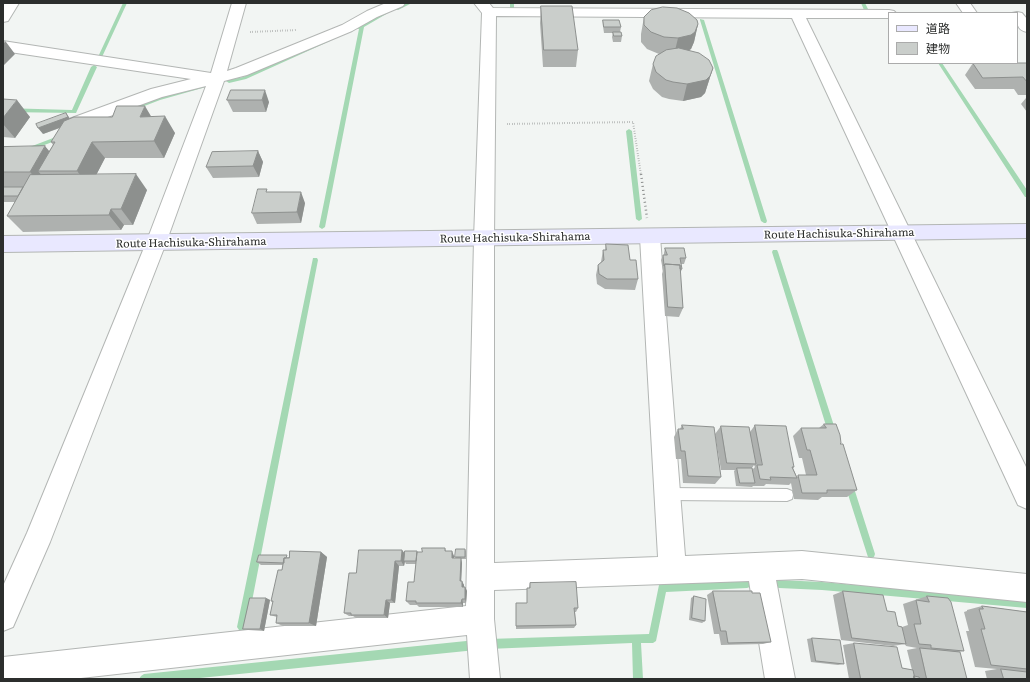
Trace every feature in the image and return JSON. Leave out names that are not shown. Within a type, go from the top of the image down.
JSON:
[{"type":"main road","name":"Route Hachisuka-Shirahama","points":[[3,244],[1027,232]]},
{"type":"street","points":[[3,18],[12,3]]},
{"type":"street","points":[[3,617],[36,542],[156,243],[217,78],[239,3]]},
{"type":"street","points":[[75,123],[157,93],[242,72],[347,28],[372,14],[398,3]]},
{"type":"street","points":[[963,3],[969,12]]},
{"type":"street","points":[[3,672],[482,646],[481,577],[486,124],[485,8],[759,8],[797,14],[888,14]]},
{"type":"street","points":[[797,14],[1027,496]]},
{"type":"street","points":[[1018,16],[1027,28]]},
{"type":"street","points":[[3,46],[217,78]]},
{"type":"street","points":[[650,237],[672,569]]},
{"type":"street","points":[[481,577],[802,565],[1027,588]]},
{"type":"street","points":[[760,566],[780,679]]},
{"type":"lane","points":[[667,494],[787,495]]},
{"type":"path","points":[[230,32],[300,30]]},
{"type":"path","points":[[486,124],[633,122],[650,237]]},
{"type":"building","points":[[541,6],[572,6],[578,50],[544,50]]},
{"type":"building","points":[[663,7],[677,8],[689,13],[697,20],[698,24],[695,32],[691,35],[678,38],[664,37],[651,32],[644,25],[644,17],[651,10]]},
{"type":"building","points":[[603,20],[619,20],[621,27],[604,27]]},
{"type":"building","points":[[613,32],[621,32],[622,36],[614,36]]},
{"type":"building","points":[[679,48],[699,53],[709,60],[713,68],[710,76],[706,80],[687,84],[673,82],[666,80],[656,72],[653,64],[656,56],[666,50]]},
{"type":"building","points":[[1027,63],[1027,82],[1023,77],[983,78],[974,64]]},
{"type":"building","points":[[231,90],[265,90],[262,100],[227,100]]},
{"type":"building","points":[[3,99],[17,100],[3,118]]},
{"type":"building","points":[[117,106],[145,106],[140,117],[165,116],[154,141],[92,142],[77,171],[38,171],[55,142],[51,142],[64,121],[74,117],[112,117]]},
{"type":"building","points":[[66,113],[68,117],[38,128],[36,124]]},
{"type":"building","points":[[45,146],[30,172],[3,172],[3,147]]},
{"type":"building","points":[[258,151],[253,166],[206,167],[212,152]]},
{"type":"building","points":[[136,174],[121,209],[111,209],[109,215],[7,216],[30,175]]},
{"type":"building","points":[[4,187],[23,187],[18,196],[3,196]]},
{"type":"building","points":[[258,189],[267,189],[266,192],[301,192],[297,212],[252,213]]},
{"type":"building","points":[[606,244],[628,245],[630,260],[636,260],[638,279],[607,279],[599,274],[598,265],[604,260],[603,250],[606,250]]},
{"type":"building","points":[[665,248],[684,248],[686,258],[680,258],[682,269],[680,269],[680,265],[665,264],[664,266],[663,255],[667,255]]},
{"type":"building","points":[[665,264],[680,265],[683,308],[668,307]]},
{"type":"building","points":[[824,424],[836,424],[840,435],[840,444],[843,444],[857,490],[827,490],[827,493],[802,493],[798,475],[817,475],[810,450],[807,450],[801,428],[826,428]]},
{"type":"building","points":[[682,425],[714,427],[721,477],[688,476],[685,451],[681,451],[678,429],[683,429]]},
{"type":"building","points":[[755,425],[786,426],[794,467],[792,467],[797,478],[770,477],[771,480],[760,479],[757,465],[762,465]]},
{"type":"building","points":[[721,426],[749,427],[756,464],[727,463]]},
{"type":"building","points":[[737,468],[752,468],[755,483],[740,483]]},
{"type":"building","points":[[422,548],[445,548],[445,551],[452,551],[452,558],[461,558],[460,581],[462,581],[462,587],[465,587],[465,599],[462,599],[461,603],[416,603],[416,601],[406,601],[408,582],[414,582],[417,552],[422,552]]},
{"type":"building","points":[[456,549],[465,549],[465,557],[455,557]]},
{"type":"building","points":[[359,550],[402,550],[401,561],[395,561],[391,600],[386,600],[384,615],[351,615],[351,613],[344,613],[349,573],[356,573]]},
{"type":"building","points":[[290,551],[321,552],[309,623],[276,623],[277,615],[270,615],[273,601],[271,601],[278,570],[282,570],[284,558],[289,558]]},
{"type":"building","points":[[405,551],[417,551],[416,561],[404,561]]},
{"type":"building","points":[[259,555],[287,555],[286,558],[284,558],[284,563],[257,562]]},
{"type":"building","points":[[576,582],[578,608],[574,608],[576,625],[516,626],[516,603],[527,603],[527,588],[530,588],[530,583]]},
{"type":"building","points":[[713,591],[752,591],[752,593],[760,593],[771,642],[728,643],[726,631],[721,631]]},
{"type":"building","points":[[843,591],[883,595],[887,611],[895,612],[898,626],[902,627],[906,644],[852,638]]},
{"type":"building","points":[[694,596],[706,599],[705,621],[692,618]]},
{"type":"building","points":[[927,596],[948,598],[951,602],[964,651],[931,648],[931,645],[919,644],[914,624],[921,624],[916,600],[929,602]]},
{"type":"building","points":[[250,598],[266,598],[260,629],[243,629]]},
{"type":"building","points":[[982,606],[1027,612],[1027,669],[991,665],[981,629],[985,629],[979,609],[983,609]]},
{"type":"building","points":[[812,638],[840,640],[844,664],[816,661]]},
{"type":"building","points":[[854,643],[897,647],[902,668],[913,670],[915,679],[861,679]]},
{"type":"building","points":[[920,648],[960,652],[967,679],[927,679]]},
{"type":"building","points":[[1001,669],[1027,672],[1027,679],[1004,679]]},
{"type":"building","points":[[914,676],[919,677],[920,679],[914,679]]},
{"type":"waterway","points":[[100,57],[125,3]]},
{"type":"waterway","points":[[396,9],[410,3]]},
{"type":"waterway","points":[[512,3],[512,8]]},
{"type":"waterway","points":[[863,3],[866,9]]},
{"type":"waterway","points":[[358,28],[386,13]]},
{"type":"waterway","points":[[702,20],[764,221]]},
{"type":"waterway","points":[[322,227],[362,26]]},
{"type":"waterway","points":[[229,81],[244,78],[328,41]]},
{"type":"waterway","points":[[941,64],[1027,195]]},
{"type":"waterway","points":[[3,110],[74,112],[94,67]]},
{"type":"waterway","points":[[132,109],[158,99],[204,86]]},
{"type":"waterway","points":[[629,131],[639,219]]},
{"type":"waterway","points":[[29,149],[61,137]]},
{"type":"waterway","points":[[775,252],[832,432]]},
{"type":"waterway","points":[[242,627],[315,260]]},
{"type":"waterway","points":[[849,485],[871,554]]},
{"type":"waterway","points":[[636,639],[653,638],[662,588],[747,584]]},
{"type":"waterway","points":[[779,584],[822,586],[1027,604]]},
{"type":"waterway","points":[[488,644],[636,639]]},
{"type":"waterway","points":[[636,639],[638,679]]},
{"type":"waterway","points":[[144,679],[476,645]]}]
